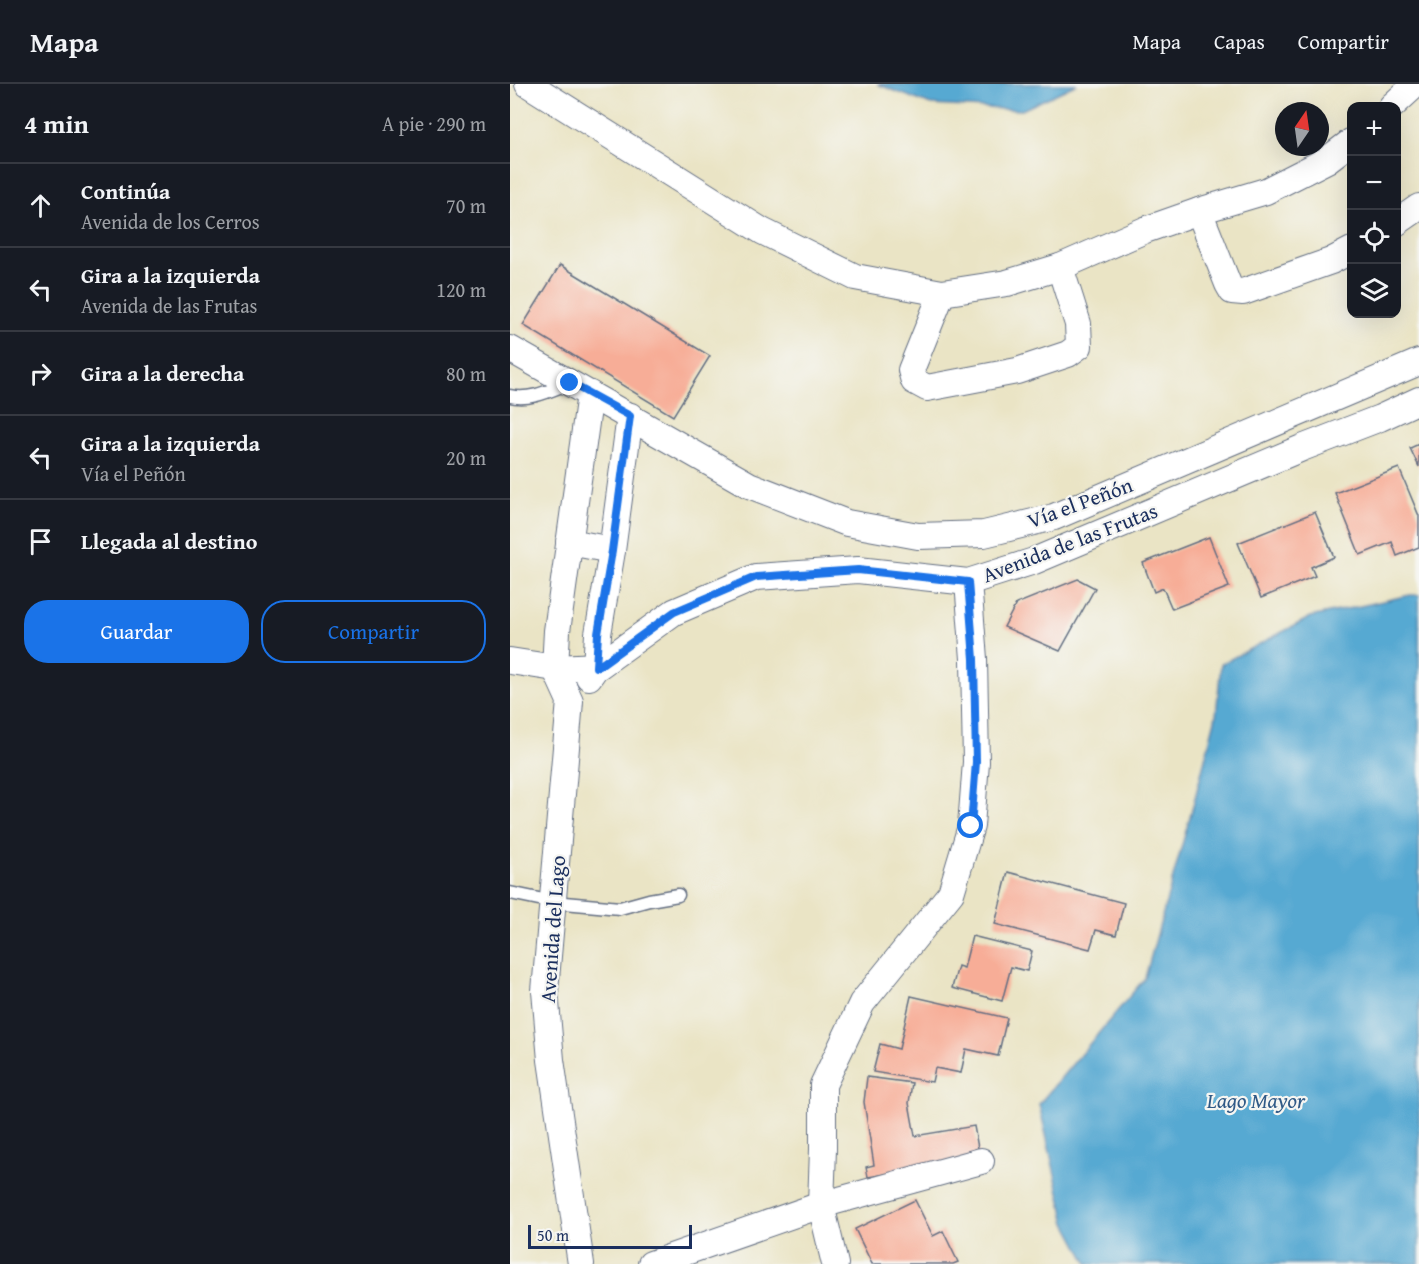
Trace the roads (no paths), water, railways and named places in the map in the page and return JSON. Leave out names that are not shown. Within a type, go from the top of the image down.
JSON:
[{"type":"street","points":[[1397,102],[1417,85]]},
{"type":"street","points":[[537,87],[762,231],[855,277],[942,293],[1007,283],[1060,267],[1145,230],[1266,191],[1327,160],[1347,145]]},
{"type":"street","points":[[1401,220],[1419,207]]},
{"type":"street","points":[[1199,211],[1232,291],[1243,292],[1331,261],[1347,253]]},
{"type":"street","points":[[942,293],[911,369],[914,381],[927,388],[1017,371],[1068,354],[1079,346],[1078,324],[1060,267]]},
{"type":"street","name":"Vía el Peñón","points":[[510,349],[749,485],[847,524],[918,536],[984,534],[1054,517],[1419,362]]},
{"type":"street","points":[[555,668],[557,631],[569,542],[580,389]]},
{"type":"street","name":"Avenida de las Frutas","points":[[596,667],[674,612],[756,577],[858,570],[968,582],[1034,561],[1419,400]]},
{"type":"street","points":[[570,701],[596,667],[598,634],[630,416]]},
{"type":"street","points":[[569,542],[612,550]]},
{"type":"street","points":[[835,1264],[821,1205],[823,1085],[862,1003],[951,893],[971,826],[976,762],[974,659],[968,582]]},
{"type":"street","points":[[510,661],[555,668],[596,667]]},
{"type":"street","name":"Avenida del Lago","points":[[555,668],[570,701],[545,991],[550,1049],[581,1264]]},
{"type":"street","points":[[651,1264],[821,1205],[981,1161]]},
{"type":"lane","points":[[510,396],[519,398],[580,389]]},
{"type":"lane","points":[[510,893],[553,902],[620,908],[678,895]]},
{"type":"water","points":[[877,84],[1077,84],[1022,110],[931,105]]},
{"type":"water","name":"Lago Mayor","points":[[1419,595],[1419,1264],[1088,1264],[1066,1223],[1039,1104],[1145,978],[1216,716],[1221,664],[1311,617]]}]
